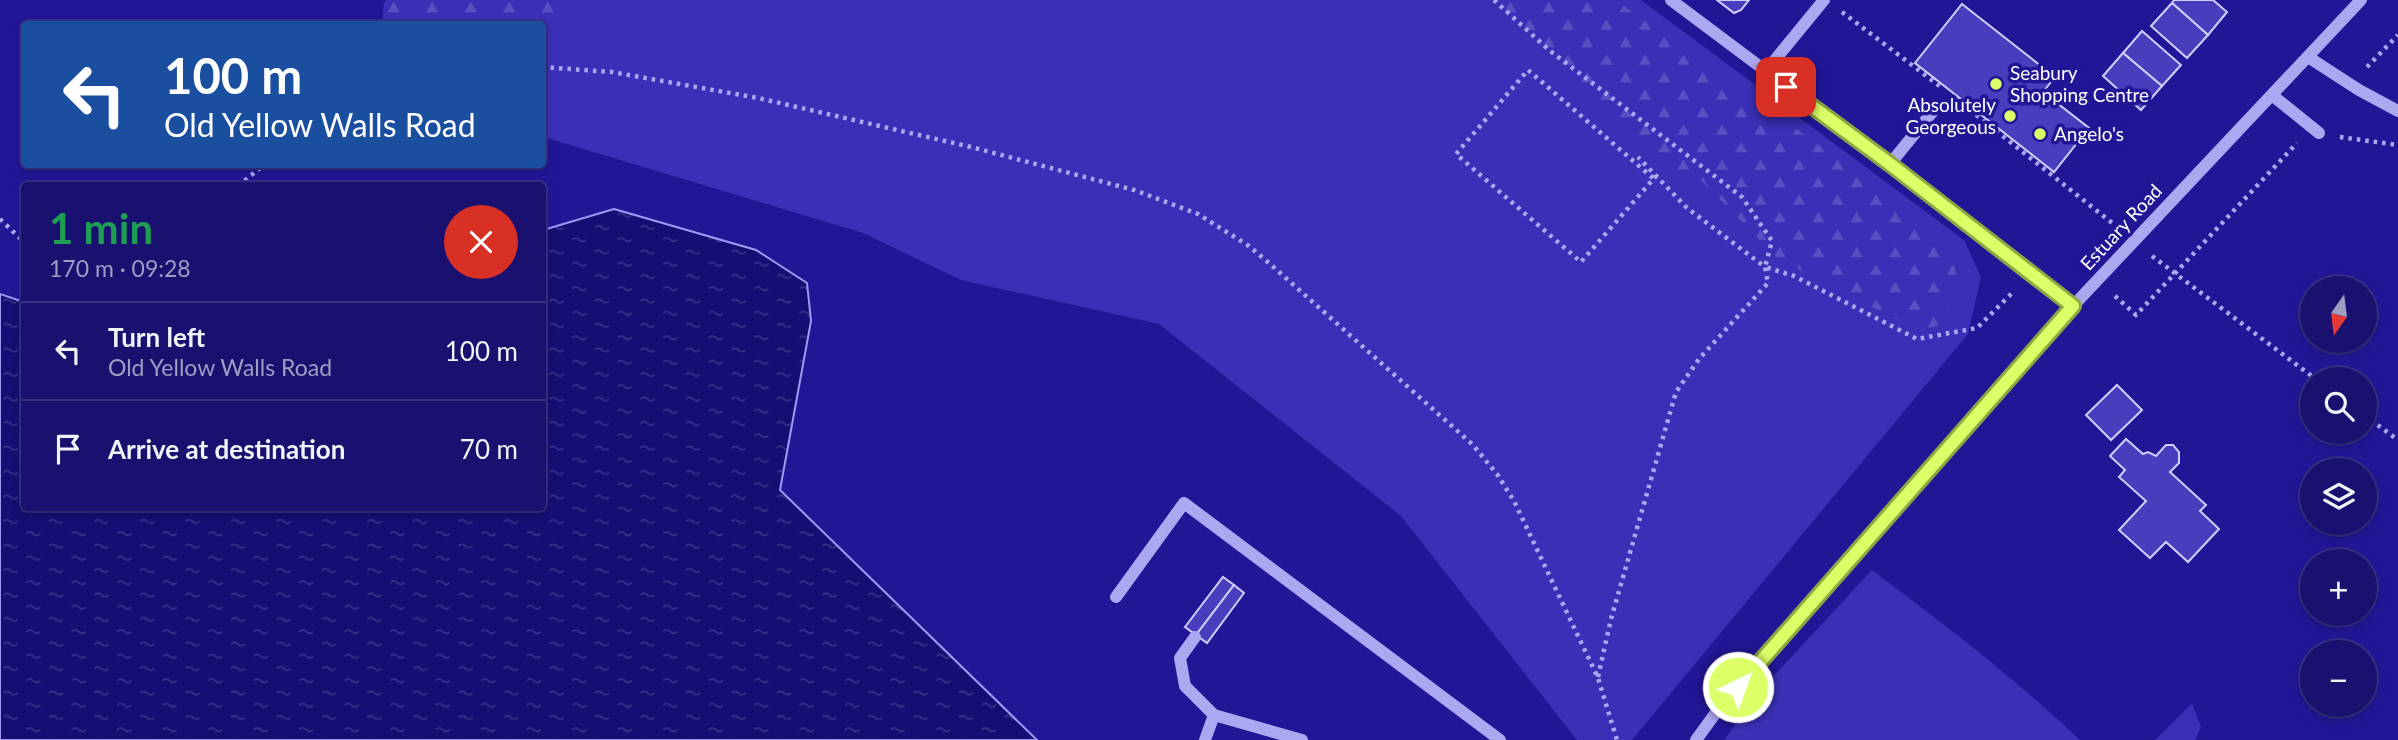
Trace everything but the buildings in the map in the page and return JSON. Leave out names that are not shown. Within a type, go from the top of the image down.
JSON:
[{"type":"street","points":[[1671,0],[1890,164],[2073,306]]},
{"type":"street","name":"Estuary Road","points":[[1696,740],[1720,706],[2073,306],[2361,0]]},
{"type":"street","points":[[1765,72],[1828,3]]},
{"type":"street","points":[[2308,57],[2398,111]]},
{"type":"street","points":[[2272,95],[2315,130]]},
{"type":"street","points":[[1890,164],[1934,110]]},
{"type":"street","points":[[1116,597],[1184,503],[1500,740]]},
{"type":"street","points":[[1195,637],[1180,658],[1185,686],[1214,716],[1302,740]]},
{"type":"street","points":[[1205,740],[1214,716]]},
{"type":"path","points":[[1494,0],[1549,50],[1742,197],[1772,241],[1765,267],[1768,283],[1699,359],[1676,393],[1611,619],[1598,678]]},
{"type":"path","points":[[1828,3],[1944,90]]},
{"type":"path","points":[[2351,85],[2398,35]]},
{"type":"path","points":[[546,67],[612,72],[785,104],[984,150],[1134,190],[1198,214],[1249,246],[1472,444],[1497,474],[1514,501],[1598,678],[1617,740]]},
{"type":"path","points":[[1655,177],[1581,262],[1456,154],[1528,70],[1655,177],[1687,208],[1765,267],[1794,276],[1917,339],[1977,328],[2030,275]]},
{"type":"path","points":[[1955,98],[2175,275],[2300,367]]},
{"type":"path","points":[[2097,280],[2136,315],[2315,130],[2398,145]]},
{"type":"path","points":[[1638,157],[1655,177]]},
{"type":"path","points":[[243,182],[260,168]]},
{"type":"path","points":[[0,219],[21,239]]},
{"type":"path","points":[[2377,425],[2398,440]]},
{"type":"green space","points":[[386,0],[576,0],[546,40],[546,21],[382,21]]},
{"type":"green space","points":[[410,0],[1641,0],[1964,240],[1981,277],[1968,334],[1632,740],[1577,740],[1401,516],[1159,324],[961,280],[863,233],[546,137],[546,21],[398,21]]},
{"type":"green space","points":[[1488,0],[1616,0],[1840,160],[1954,263],[1958,284],[1941,324],[1921,332],[1777,258],[1699,178],[1669,176],[1569,84]]},
{"type":"green space","points":[[1872,570],[2005,673],[2080,740],[1724,740],[1757,694]]},
{"type":"green space","points":[[2192,703],[2201,727],[2195,740],[2155,740]]},
{"type":"water","points":[[614,209],[756,250],[807,283],[811,321],[780,490],[1037,740],[0,740],[0,294],[21,301],[21,511],[546,511],[546,229]]},
{"type":"place","name":"Seabury Shopping Centre","points":[[1996,84]]},
{"type":"place","name":"Absolutely Georgeous","points":[[2010,116]]},
{"type":"place","name":"Angelo's","points":[[2040,134]]},
{"type":"route","points":[[1738,687],[2073,306],[1786,87]]}]
